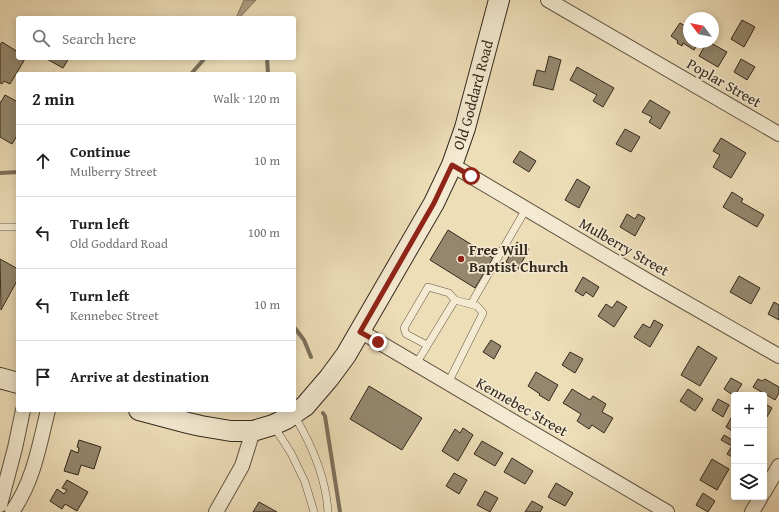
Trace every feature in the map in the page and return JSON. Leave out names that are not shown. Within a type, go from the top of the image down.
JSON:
[{"type":"street","name":"Old Goddard Road","points":[[146,412],[188,424],[230,431],[253,431],[273,425],[294,414],[304,406],[329,378],[346,355],[360,332],[434,203],[452,165],[465,128],[499,0]]},
{"type":"street","name":"Poplar Street","points":[[548,0],[779,134]]},
{"type":"street","name":"Mulberry Street","points":[[452,165],[648,281],[779,356]]},
{"type":"street","name":"Kennebec Street","points":[[360,332],[667,512]]},
{"type":"street","points":[[0,378],[16,382]]},
{"type":"street","points":[[0,505],[23,412]]},
{"type":"street","points":[[12,512],[23,493],[34,467],[48,412]]},
{"type":"street","points":[[216,512],[242,466],[253,431]]},
{"type":"street","points":[[15,448],[38,453]]},
{"type":"street","points":[[767,487],[779,466]]},
{"type":"street","points":[[752,512],[759,500]]},
{"type":"lane","points":[[471,304],[526,209]]},
{"type":"lane","points":[[0,227],[16,227]]},
{"type":"lane","points":[[427,345],[406,334],[404,328],[428,287],[449,293],[455,300],[477,306],[483,313],[448,383]]},
{"type":"lane","points":[[416,364],[455,300]]},
{"type":"lane","points":[[294,414],[304,432],[322,475],[328,502],[328,512]]},
{"type":"lane","points":[[273,425],[291,453],[305,482],[314,512]]},
{"type":"shaded area","points":[[244,0],[256,0],[241,16],[237,16]]},
{"type":"building","points":[[742,20],[755,27],[744,47],[731,39]]},
{"type":"building","points":[[680,23],[683,25],[682,46],[671,36]]},
{"type":"building","points":[[2,42],[16,51],[16,60],[24,60],[10,84],[4,81],[2,84],[0,83],[0,45]]},
{"type":"building","points":[[704,48],[719,48],[727,52],[718,67],[699,56]]},
{"type":"building","points":[[549,56],[561,60],[553,90],[533,85],[537,70],[545,72]]},
{"type":"building","points":[[741,59],[755,67],[747,80],[734,72]]},
{"type":"building","points":[[49,60],[68,60],[63,68]]},
{"type":"building","points":[[577,67],[614,88],[603,107],[593,101],[597,95],[570,80]]},
{"type":"building","points":[[5,95],[16,101],[16,137],[12,144],[0,137],[1,102]]},
{"type":"building","points":[[650,100],[670,112],[660,129],[649,122],[652,117],[642,112]]},
{"type":"building","points":[[625,129],[640,137],[631,152],[616,144]]},
{"type":"building","points":[[721,138],[746,153],[731,178],[713,167],[720,155],[713,151]]},
{"type":"building","points":[[520,151],[536,161],[529,172],[513,162]]},
{"type":"building","points":[[577,179],[590,187],[579,208],[565,200]]},
{"type":"building","points":[[732,192],[743,199],[741,202],[764,215],[757,227],[723,207]]},
{"type":"building","points":[[627,214],[635,219],[638,214],[645,218],[635,236],[620,227]]},
{"type":"building","name":"Free Will Baptist Church","points":[[448,230],[493,258],[475,288],[430,260]]},
{"type":"building","points":[[517,242],[529,249],[516,273],[509,270],[512,265],[506,262]]},
{"type":"building","points":[[0,259],[16,268],[16,283],[1,310]]},
{"type":"building","points":[[739,276],[760,288],[751,304],[730,292]]},
{"type":"building","points":[[583,277],[599,287],[593,297],[586,292],[583,296],[575,291]]},
{"type":"building","points":[[617,301],[627,307],[614,327],[598,316],[606,304],[612,308]]},
{"type":"building","points":[[774,302],[779,305],[779,320],[768,314]]},
{"type":"building","points":[[654,320],[663,325],[650,347],[634,337],[643,324],[650,328]]},
{"type":"building","points":[[491,340],[501,346],[494,359],[483,352]]},
{"type":"building","points":[[698,346],[717,358],[700,386],[681,375]]},
{"type":"building","points":[[570,352],[583,359],[575,373],[562,365]]},
{"type":"building","points":[[536,372],[558,385],[549,401],[528,386]]},
{"type":"building","points":[[731,378],[742,384],[737,392],[731,392],[731,394],[724,389]]},
{"type":"building","points":[[758,379],[762,381],[765,379],[779,387],[779,393],[775,400],[767,395],[767,392],[761,392],[753,387]]},
{"type":"building","points":[[369,386],[422,418],[402,450],[350,419]]},
{"type":"building","points":[[572,389],[590,400],[593,396],[606,404],[602,412],[613,418],[604,433],[592,425],[589,429],[577,421],[581,414],[563,403]]},
{"type":"building","points":[[688,389],[703,399],[695,411],[680,401]]},
{"type":"building","points":[[718,399],[729,405],[723,417],[712,410]]},
{"type":"building","points":[[767,405],[772,408],[767,417]]},
{"type":"building","points":[[731,418],[731,430],[726,427]]},
{"type":"building","points":[[463,428],[473,435],[458,461],[442,451],[455,429],[460,433]]},
{"type":"building","points":[[724,435],[731,439],[731,445],[721,440]]},
{"type":"building","points":[[79,440],[101,447],[94,469],[81,465],[78,475],[64,471],[71,450],[78,453],[79,448],[77,447]]},
{"type":"building","points":[[482,441],[503,453],[495,466],[474,454]]},
{"type":"building","points":[[731,448],[731,456],[727,454]]},
{"type":"building","points":[[512,458],[533,471],[525,484],[504,472]]},
{"type":"building","points":[[712,459],[729,469],[717,490],[700,480]]},
{"type":"building","points":[[454,473],[467,480],[459,494],[446,486]]},
{"type":"building","points":[[67,480],[88,492],[77,511],[65,504],[62,509],[50,501],[57,489],[64,494],[67,490],[62,488]]},
{"type":"building","points":[[556,483],[573,493],[565,506],[548,497]]},
{"type":"building","points":[[485,491],[498,498],[490,512],[477,505]]},
{"type":"building","points":[[703,493],[715,501],[708,512],[696,505]]},
{"type":"building","points":[[532,501],[543,507],[540,512],[525,512]]},
{"type":"building","points":[[259,502],[277,512],[253,512]]},
{"type":"waterway","points":[[193,72],[203,60]]},
{"type":"waterway","points":[[267,60],[268,72]]},
{"type":"waterway","points":[[0,173],[16,172]]},
{"type":"waterway","points":[[296,330],[304,340],[311,357]]},
{"type":"waterway","points":[[323,413],[325,416],[340,512]]},
{"type":"place","name":"Free Will Baptist Church","points":[[461,259]]},
{"type":"route","points":[[378,342],[360,332],[434,203],[452,165],[471,176]]}]
